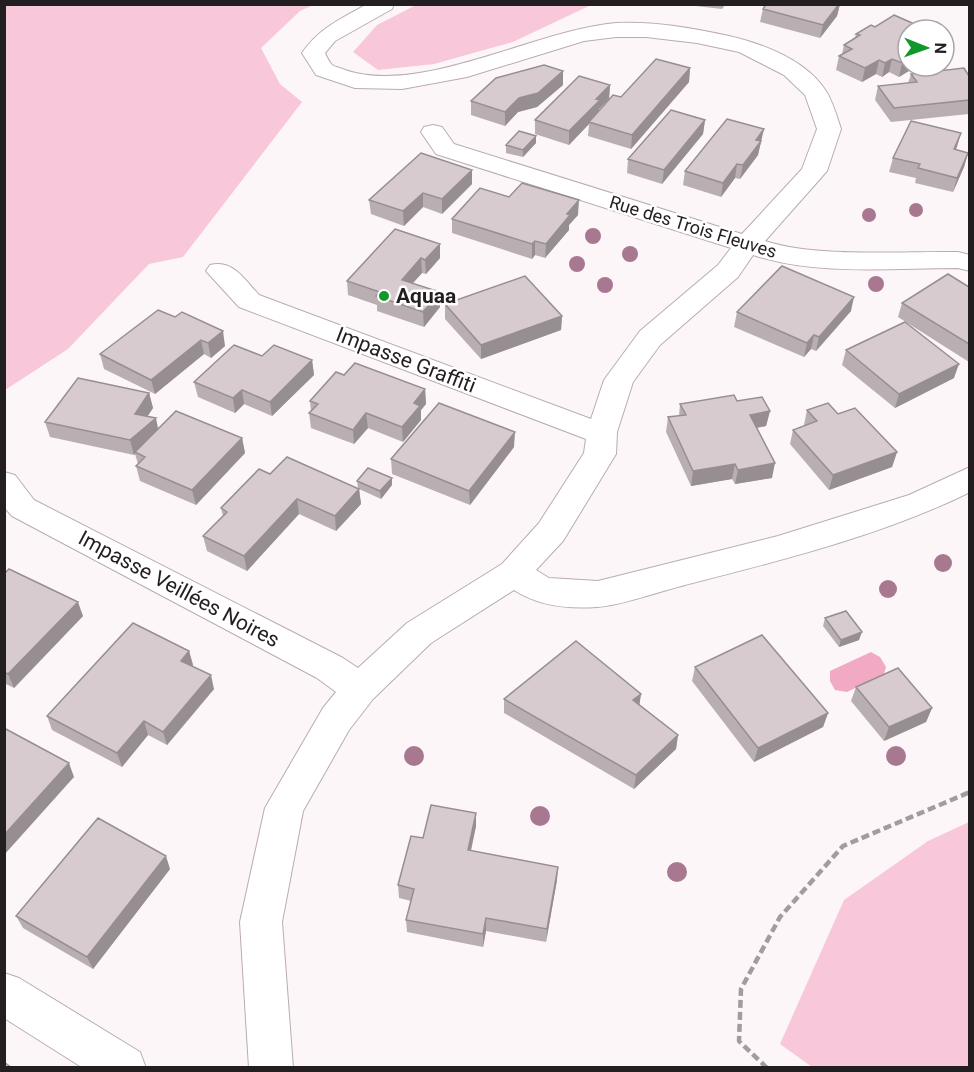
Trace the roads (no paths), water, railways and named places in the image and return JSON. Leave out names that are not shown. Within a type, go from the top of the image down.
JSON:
[{"type":"street","points":[[271,1068],[261,922],[284,808],[336,719],[360,689],[419,633],[514,573],[551,532],[600,454],[602,432],[619,380],[650,338],[728,271],[746,246],[814,171],[829,129],[816,93],[792,70],[746,47],[697,36],[636,30],[582,35],[523,51],[467,70],[402,82],[355,81],[324,70],[313,53],[327,36],[384,4]]},
{"type":"street","name":"Rue des Trois Fleuves","points":[[433,132],[445,149],[777,254],[832,260],[958,260],[969,263]]},
{"type":"street","name":"Impasse Graffiti","points":[[220,271],[249,301],[584,428],[602,432]]},
{"type":"street","points":[[514,573],[542,591],[598,594],[779,548],[920,503],[969,478]]},
{"type":"street","name":"Impasse Veillées Noires","points":[[4,483],[23,508],[330,668],[360,689]]},
{"type":"street","points":[[4,993],[124,1068]]},
{"type":"place","name":"Aquaa","points":[[384,296]]}]
